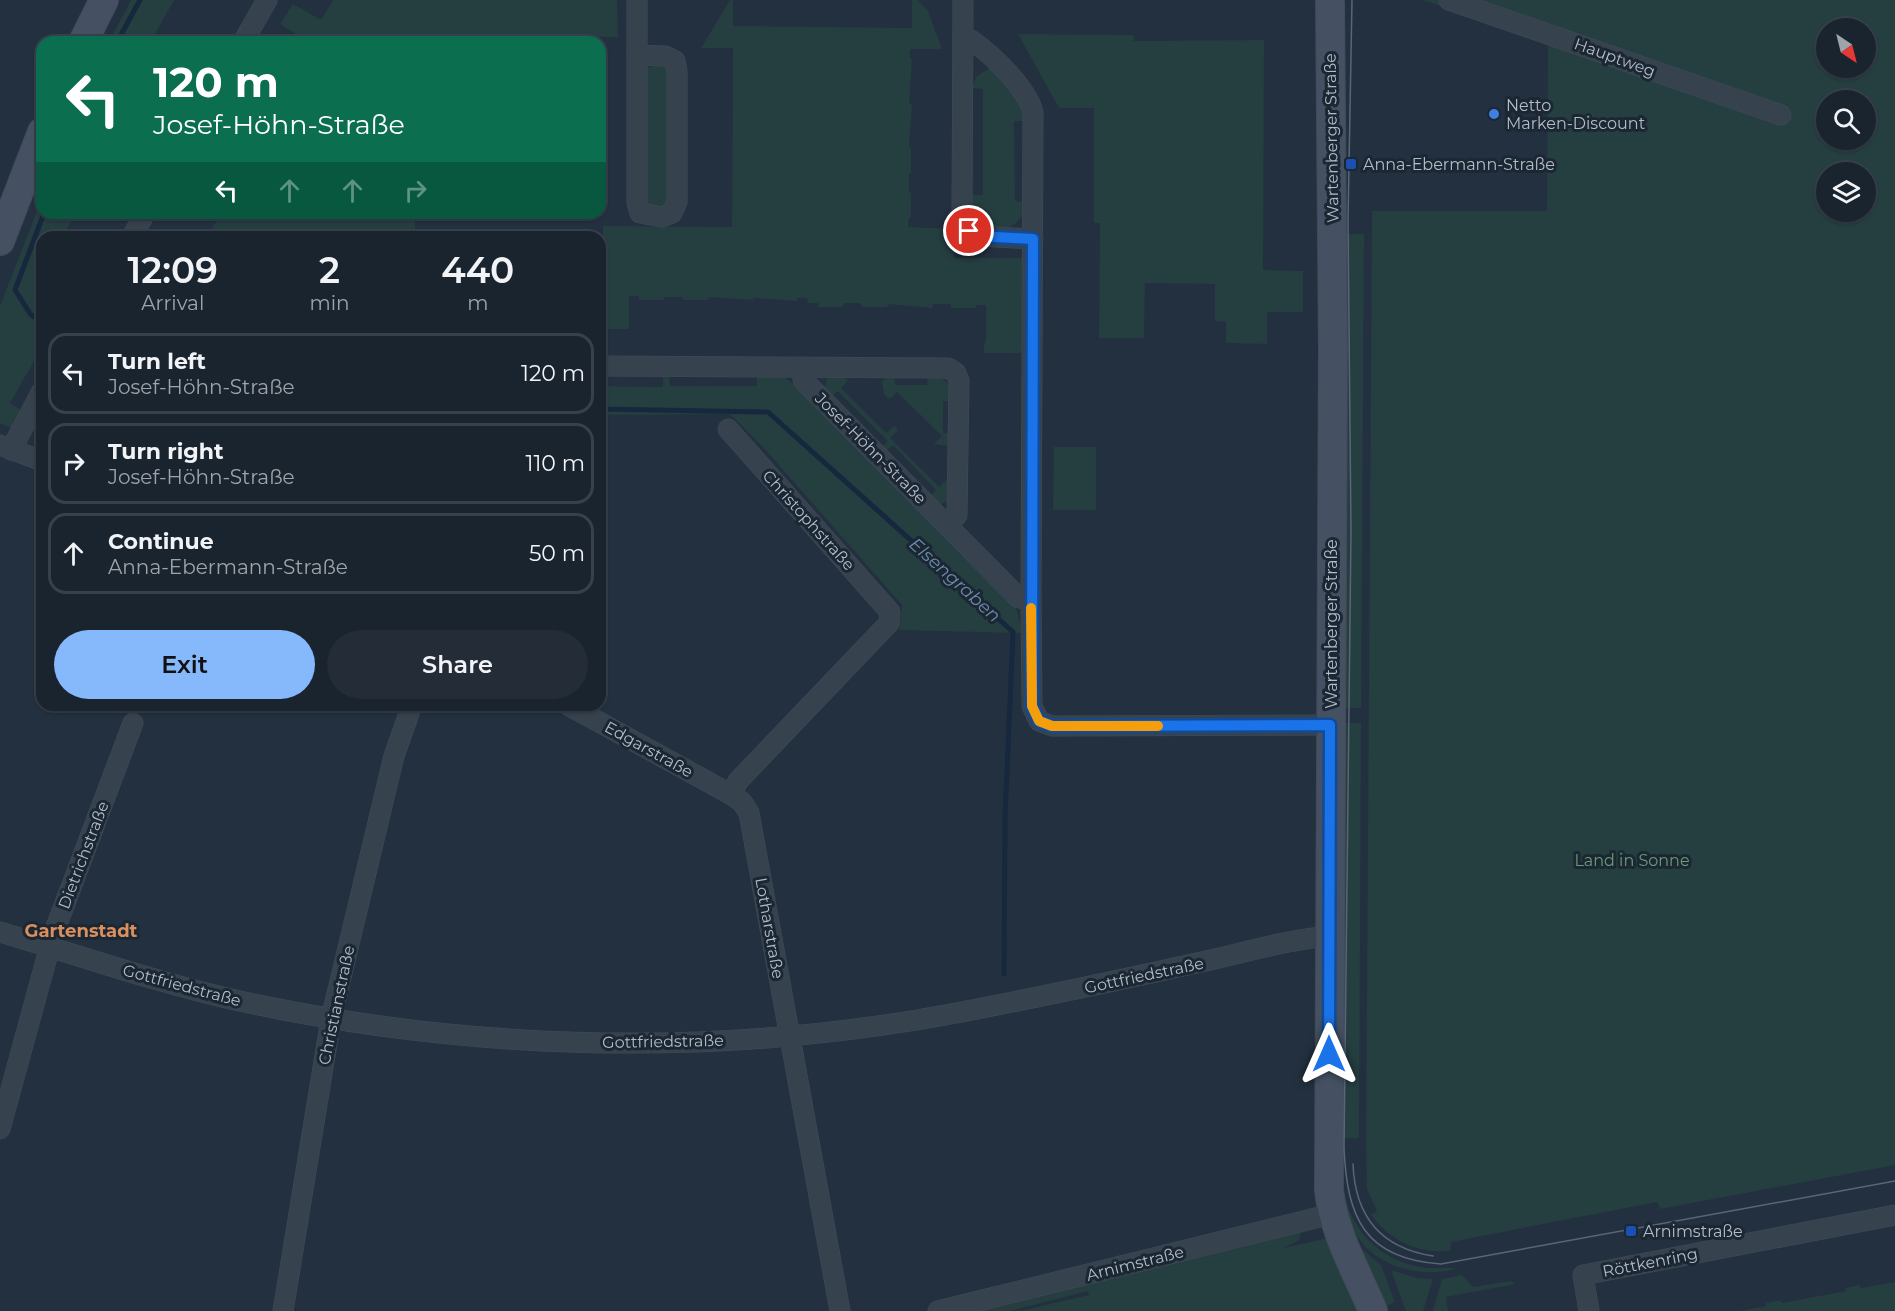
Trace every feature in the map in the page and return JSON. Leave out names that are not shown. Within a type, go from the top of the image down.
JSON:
[{"type":"street","points":[[86,36],[104,0]]},
{"type":"street","points":[[246,36],[267,0]]},
{"type":"street","points":[[637,0],[637,56],[637,203],[640,213],[662,217],[672,213],[677,202],[677,71],[675,61],[665,56],[637,56]]},
{"type":"street","points":[[963,0],[962,215],[969,231],[978,236],[1033,239]]},
{"type":"street","name":"Wartenberger Straße","points":[[1329,0],[1333,349],[1328,1148],[1332,1214],[1341,1241],[1373,1311]]},
{"type":"street","name":"Hauptweg","points":[[1449,0],[1781,115]]},
{"type":"street","points":[[963,35],[978,44],[1029,100],[1033,112],[1032,706],[1039,721],[1052,726],[1330,725]]},
{"type":"street","points":[[0,241],[36,148]]},
{"type":"street","name":"Josef-Höhn-Straße","points":[[606,366],[948,368],[956,373],[960,381],[960,481],[957,515],[948,524]]},
{"type":"street","name":"Josef-Höhn-Straße","points":[[803,367],[803,380],[1019,598],[1031,600]]},
{"type":"street","points":[[36,400],[6,447],[36,459]]},
{"type":"street","name":"Christophstraße","points":[[728,429],[890,612],[889,623],[739,780],[730,794]]},
{"type":"street","name":"Christianstraße","points":[[283,1311],[331,1019],[392,767],[410,711]]},
{"type":"street","name":"Edgarstraße","points":[[579,711],[730,794]]},
{"type":"street","name":"Dietrichstraße","points":[[0,1129],[50,947],[133,723]]},
{"type":"street","name":"Lotharstraße","points":[[730,794],[742,802],[749,813],[840,1311]]},
{"type":"street","name":"Gottfriedstraße","points":[[0,932],[186,987],[331,1019],[423,1031],[594,1042],[790,1036],[913,1021],[997,1006],[1330,936]]},
{"type":"street","name":"Arnimstraße","points":[[938,1311],[1332,1214]]},
{"type":"street","name":"Röttkenring","points":[[1589,1311],[1583,1275],[1895,1215]]},
{"type":"green space","points":[[131,0],[174,0],[155,34],[158,36],[112,36]]},
{"type":"green space","points":[[333,0],[617,0],[618,37],[299,36],[280,24],[293,4],[321,20]]},
{"type":"green space","points":[[730,0],[733,0],[733,26],[912,28],[912,0],[918,0],[928,11],[942,49],[910,49],[910,59],[912,59],[909,103],[912,104],[909,147],[911,148],[909,192],[911,193],[911,217],[908,227],[953,229],[954,258],[1021,258],[1023,246],[1029,353],[983,353],[986,337],[986,305],[977,305],[976,308],[951,308],[951,304],[933,304],[932,308],[888,304],[887,307],[862,307],[861,303],[843,303],[843,307],[818,307],[818,303],[808,303],[807,298],[797,298],[797,301],[709,297],[708,300],[665,297],[664,300],[639,300],[639,296],[629,296],[629,329],[606,329],[606,231],[603,231],[603,226],[732,227],[733,48],[701,48]]},
{"type":"green space","name":"Land in Sonne","points":[[1423,0],[1895,0],[1895,1165],[1660,1209],[1657,1202],[1451,1242],[1450,1251],[1427,1250],[1396,1239],[1379,1224],[1371,1215],[1377,1211],[1367,1189],[1372,211],[1547,211],[1548,42]]},
{"type":"green space","points":[[1018,34],[1133,35],[1134,41],[1264,40],[1263,270],[1303,271],[1303,312],[1267,312],[1267,344],[1226,343],[1226,322],[1215,321],[1215,284],[1145,283],[1144,338],[1099,338],[1100,223],[1094,223],[1094,108],[1059,108]]},
{"type":"green space","points":[[653,64],[664,65],[670,71],[669,204],[654,211],[644,201],[646,69]]},
{"type":"green space","points":[[991,67],[1021,100],[1026,121],[1014,121],[1015,201],[1026,202],[1016,223],[1007,228],[997,229],[979,220],[973,209],[971,195],[983,195],[983,89],[971,88],[977,76]]},
{"type":"green space","points":[[36,213],[36,219],[72,219],[66,231],[36,231],[36,358],[10,403],[21,410],[11,428],[0,423],[0,306]]},
{"type":"green space","points":[[218,219],[415,219],[415,231],[210,231]]},
{"type":"green space","points":[[1343,234],[1364,234],[1361,708],[1344,708]]},
{"type":"green space","points":[[778,373],[791,382],[1016,608],[1023,633],[899,630],[902,605],[763,447],[730,414],[606,415],[606,386],[663,387],[663,374],[669,374],[670,386],[757,386],[757,374]]},
{"type":"green space","points":[[894,373],[895,385],[927,385],[928,374],[947,382],[955,401],[943,401],[943,433],[954,432],[952,442],[947,446],[934,444],[942,436],[897,392],[890,399],[884,395],[882,381]]},
{"type":"green space","points":[[828,376],[843,376],[848,380],[841,388],[886,433],[894,426],[898,430],[890,438],[939,487],[947,479],[950,481],[950,500],[941,504],[929,498],[936,490],[893,445],[885,452],[881,448],[888,441],[838,391],[830,398],[824,389]]},
{"type":"green space","points":[[1054,447],[1096,447],[1096,510],[1053,510]]},
{"type":"green space","points":[[1344,723],[1361,723],[1359,1138],[1339,1138]]},
{"type":"green space","points":[[1344,1197],[1356,1224],[1364,1235],[1385,1254],[1412,1265],[1457,1269],[1423,1272],[1400,1268],[1378,1257],[1364,1245],[1352,1228],[1347,1229]]},
{"type":"green space","points":[[1301,1231],[1299,1240],[1284,1248],[1332,1237],[1362,1311],[1020,1311],[1089,1295],[1088,1291],[1010,1311],[971,1311]]},
{"type":"green space","points":[[1355,1243],[1381,1265],[1395,1302],[1382,1308]]},
{"type":"green space","points":[[1391,1270],[1417,1278],[1433,1279],[1423,1311],[1406,1311]]},
{"type":"green space","points":[[1462,1275],[1473,1287],[1511,1281],[1516,1284],[1446,1297],[1448,1311],[1433,1311],[1442,1279]]},
{"type":"green space","points":[[1895,1282],[1895,1311],[1741,1311],[1766,1306],[1766,1303],[1781,1300],[1782,1303],[1846,1291],[1845,1288],[1860,1285],[1861,1288]]},
{"type":"waterway","name":"Elsengraben","points":[[120,36],[140,0]]},
{"type":"waterway","name":"Elsengraben","points":[[37,231],[42,219]]},
{"type":"waterway","name":"Elsengraben","points":[[36,234],[15,290],[31,315],[36,318]]},
{"type":"waterway","name":"Elsengraben","points":[[606,409],[768,412],[1013,632],[1005,818],[1004,974]]},
{"type":"tram line","points":[[1352,0],[1348,221],[1351,531],[1344,1148],[1346,1173],[1356,1214],[1365,1230],[1377,1243],[1394,1253],[1415,1260],[1441,1264],[1895,1181]]},
{"type":"tram line","points":[[1353,1164],[1359,1199],[1365,1214],[1374,1226],[1399,1246],[1433,1256]]},
{"type":"slow traffic","points":[[1031,608],[1032,706],[1039,721],[1052,726],[1158,726]]},
{"type":"place","name":"Netto Marken-Discount","points":[[1494,114]]},
{"type":"place","name":"Anna-Ebermann-Straße","points":[[1351,164]]},
{"type":"place","name":"Arnimstraße","points":[[1631,1231]]},
{"type":"district","name":"Gartenstadt","points":[[81,931]]},
{"type":"route","points":[[969,231],[978,236],[1033,239],[1032,706],[1039,721],[1052,726],[1330,725],[1329,1054]]}]
